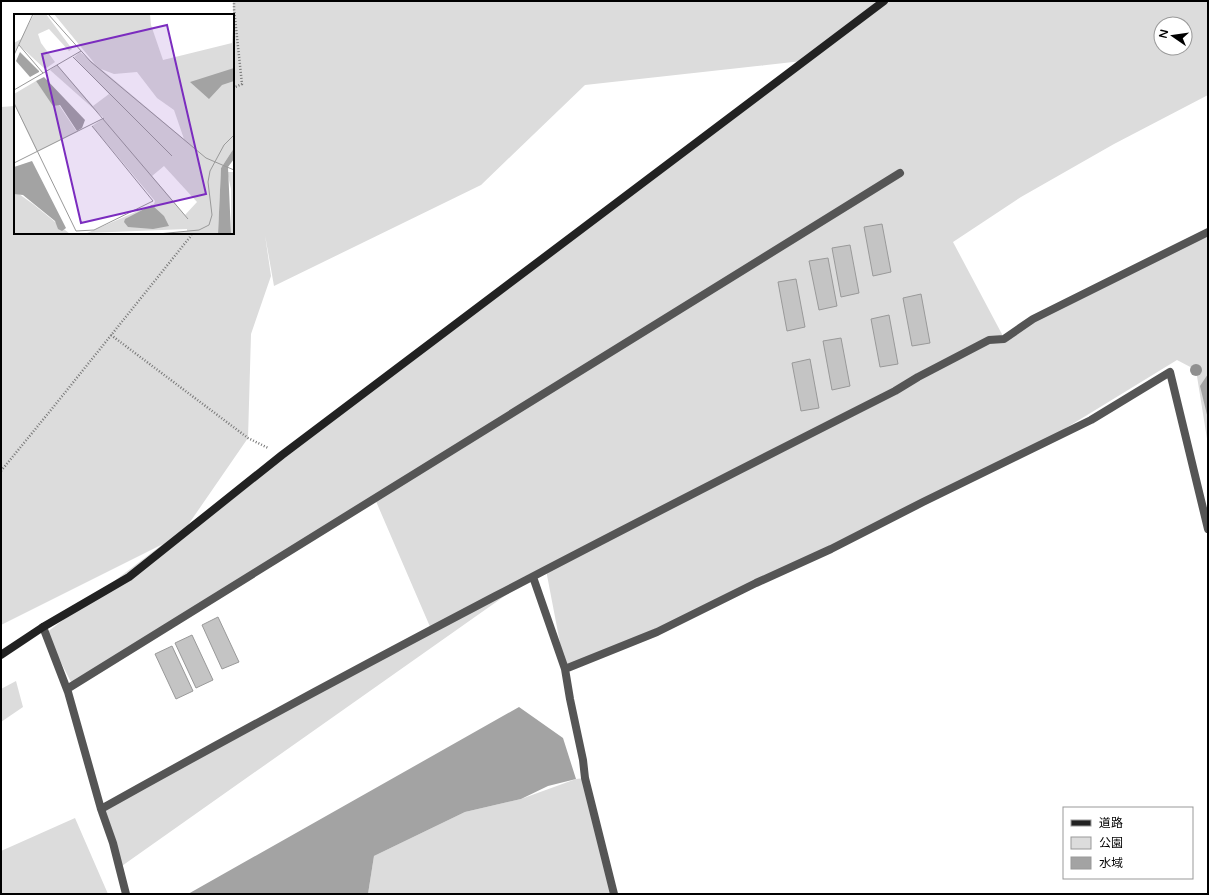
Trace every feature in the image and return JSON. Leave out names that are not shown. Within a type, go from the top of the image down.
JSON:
[{"type":"street","points":[[1,655],[43,627],[129,576],[282,455],[884,1]]},
{"type":"street","points":[[67,689],[900,173]]},
{"type":"street","points":[[101,810],[156,778],[417,637],[895,391],[918,376],[989,340],[1004,338],[1033,319],[1208,232]]},
{"type":"street","points":[[565,669],[657,632],[756,583],[831,549],[923,502],[1091,420],[1170,372],[1208,529]]},
{"type":"street","points":[[533,577],[565,669],[583,760],[585,778],[614,894]]},
{"type":"street","points":[[43,627],[67,689],[101,810],[113,843],[126,894]]},
{"type":"path","points":[[234,1],[242,84],[234,88]]},
{"type":"path","points":[[1,471],[55,406],[192,234]]},
{"type":"path","points":[[111,335],[248,438],[282,455]]},
{"type":"green space","points":[[233,1],[1208,1],[1208,95],[1114,144],[1021,197],[953,242],[1004,338],[1033,319],[1208,232],[1208,445],[1196,370],[1177,360],[1030,450],[766,579],[565,669],[546,570],[533,576],[119,868],[101,809],[431,629],[375,499],[73,686],[46,633],[163,544],[1,625],[1,107],[14,106],[14,234],[234,234]],"holes":[[[802,61],[188,525],[248,438],[251,334],[271,276],[265,235],[274,286],[481,185],[585,85]]]},
{"type":"green space","points":[[16,681],[23,707],[1,722],[1,689]]},
{"type":"green space","points":[[585,778],[614,894],[368,894],[374,856],[465,812],[521,799],[576,779]]},
{"type":"green space","points":[[75,818],[108,894],[1,894],[1,851]]},
{"type":"water","points":[[1208,374],[1208,419],[1200,386]]},
{"type":"water","points":[[519,707],[563,738],[576,779],[548,786],[521,799],[465,812],[374,856],[368,894],[188,894]]},
{"type":"building","points":[[882,224],[891,272],[873,276],[864,227]]},
{"type":"building","points":[[850,245],[859,293],[841,297],[832,248]]},
{"type":"building","points":[[828,258],[837,306],[819,310],[809,261]]},
{"type":"building","points":[[796,279],[805,327],[787,331],[778,282]]},
{"type":"building","points":[[921,294],[930,343],[912,346],[903,298]]},
{"type":"building","points":[[889,315],[898,364],[880,367],[871,319]]},
{"type":"building","points":[[841,338],[850,386],[832,390],[823,341]]},
{"type":"building","points":[[810,359],[819,408],[801,411],[792,363]]},
{"type":"building","points":[[218,617],[239,662],[222,669],[202,625]]},
{"type":"building","points":[[192,635],[213,680],[196,688],[175,643]]},
{"type":"building","points":[[172,646],[193,691],[176,699],[155,654]]}]
